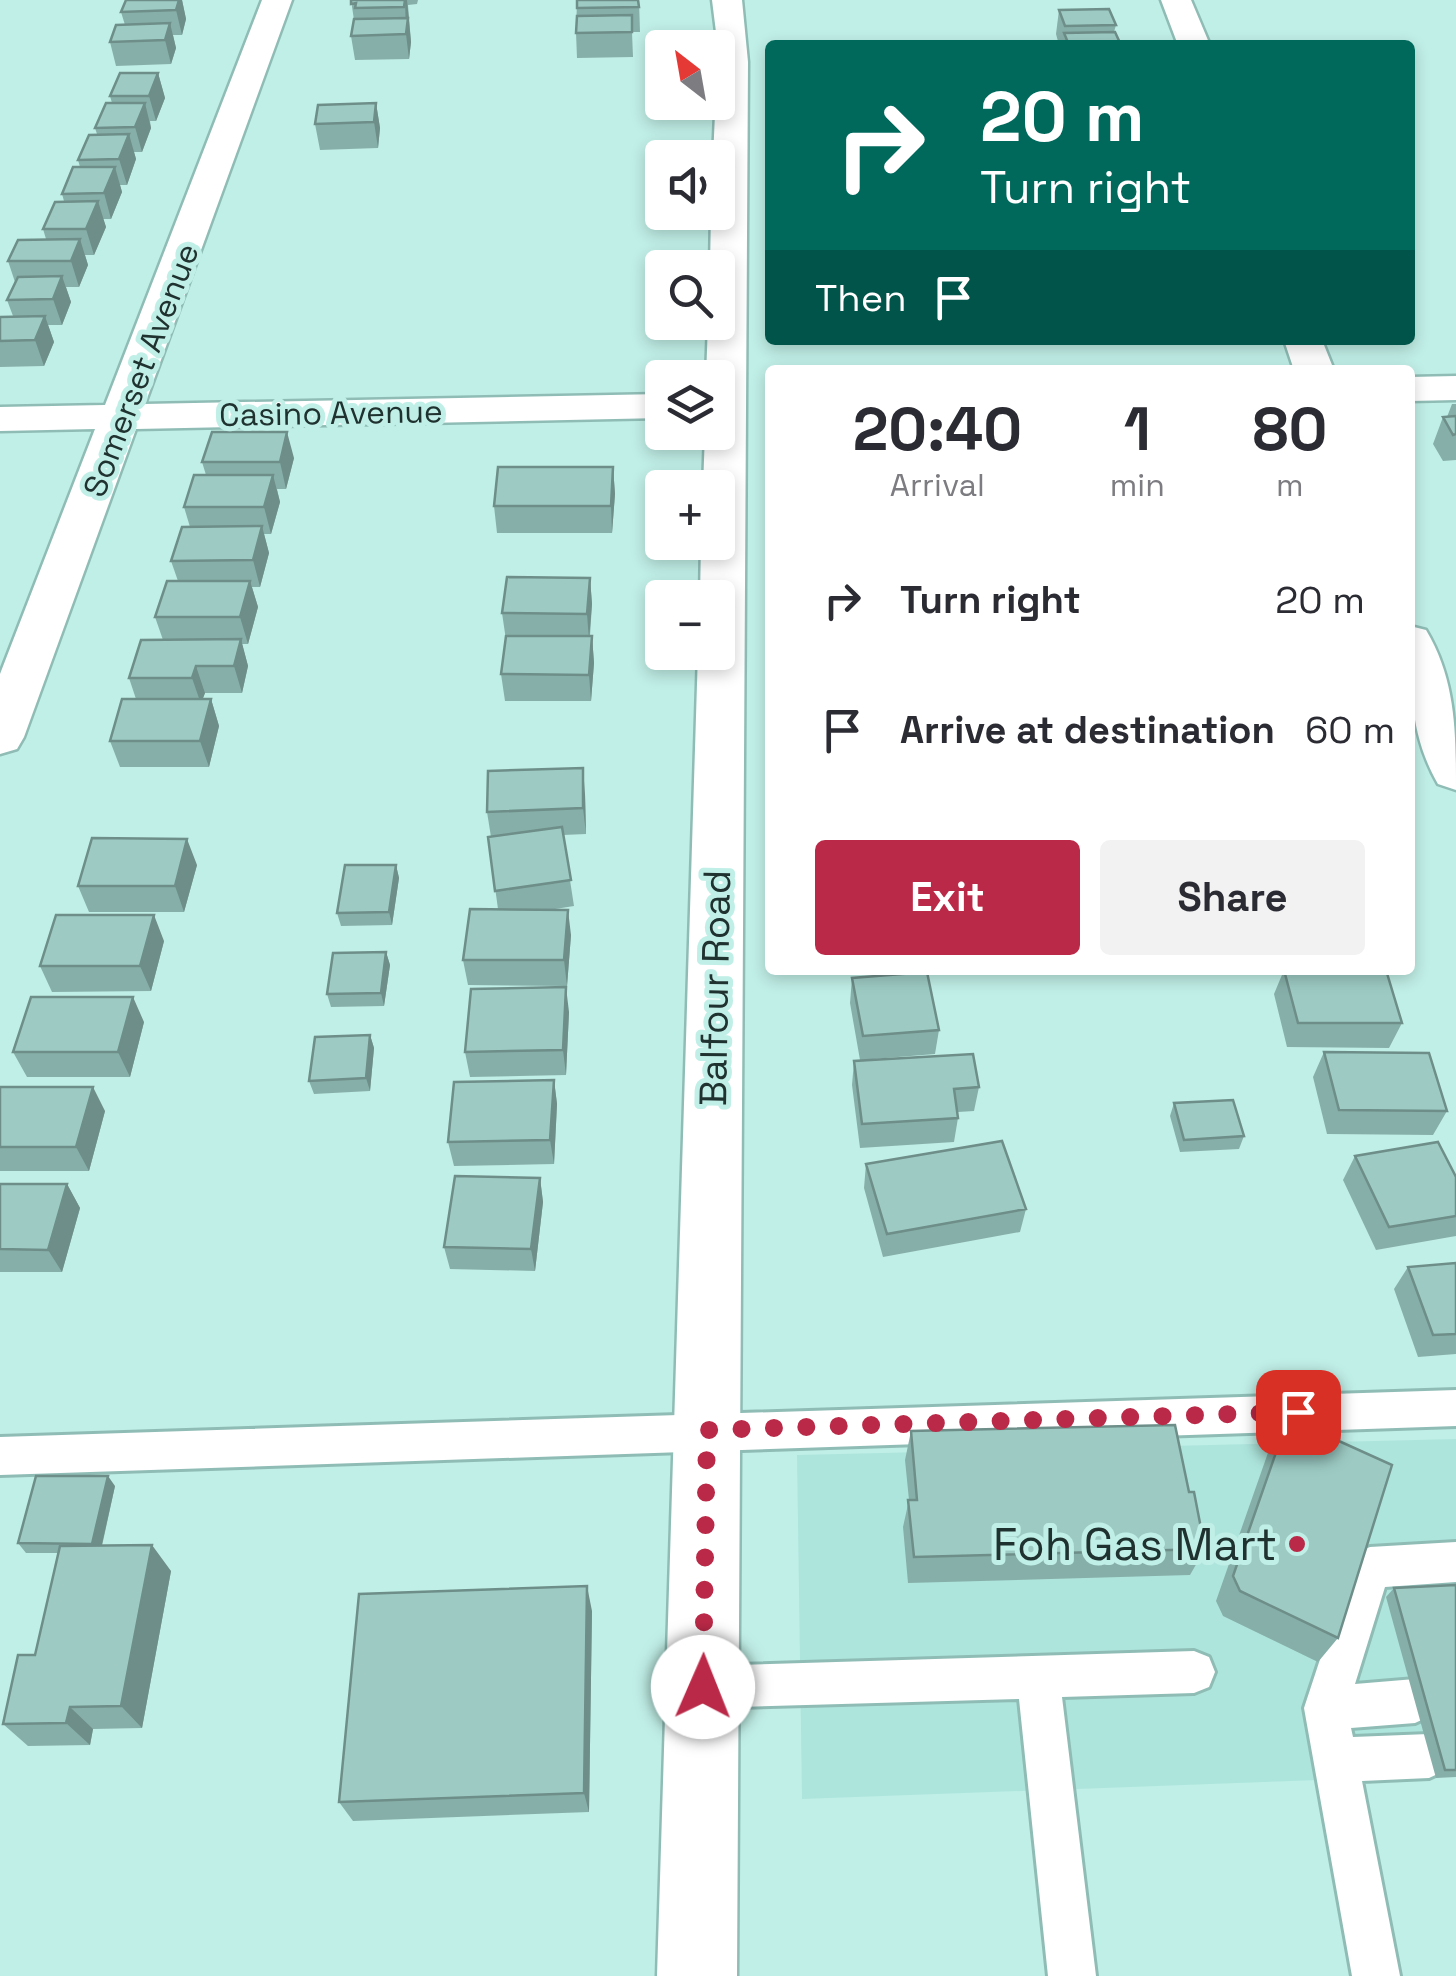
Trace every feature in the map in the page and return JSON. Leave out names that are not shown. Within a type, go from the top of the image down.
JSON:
[{"type":"street","name":"Somerset Avenue","points":[[0,738],[124,417],[276,0]]},
{"type":"street","name":"Balfour Road","points":[[697,1976],[707,1430],[738,404],[732,62],[727,0]]},
{"type":"street","points":[[1176,0],[1192,40]]},
{"type":"street","points":[[1415,389],[1456,388]]},
{"type":"street","name":"Casino Avenue","points":[[0,420],[645,406]]},
{"type":"street","points":[[1415,656],[1456,772]]},
{"type":"lane","points":[[0,1456],[1456,1408]]},
{"type":"lane","points":[[1376,1976],[1326,1708],[1370,1567],[1456,1562]]},
{"type":"lane","points":[[703,1687],[1194,1672]]},
{"type":"lane","points":[[1038,1676],[1072,1976]]},
{"type":"lane","points":[[1326,1708],[1414,1700]]},
{"type":"lane","points":[[1336,1760],[1429,1756]]},
{"type":"shaded area","points":[[1456,1439],[1456,1775],[802,1799],[797,1455]]},
{"type":"building","points":[[126,0],[179,0],[176,10],[121,12]]},
{"type":"building","points":[[351,0],[405,0],[404,7],[355,8],[356,3],[351,4]]},
{"type":"building","points":[[577,0],[638,0],[639,7],[577,8]]},
{"type":"building","points":[[1109,9],[1116,25],[1065,26],[1059,10]]},
{"type":"building","points":[[632,15],[632,32],[576,33],[577,16]]},
{"type":"building","points":[[408,18],[406,34],[351,36],[354,19]]},
{"type":"building","points":[[170,23],[165,40],[110,42],[116,25]]},
{"type":"building","points":[[1115,32],[1119,40],[1067,40],[1064,33]]},
{"type":"building","points":[[120,73],[158,73],[149,96],[110,96]]},
{"type":"building","points":[[106,103],[145,103],[135,127],[95,128]]},
{"type":"building","points":[[376,103],[374,122],[315,124],[318,105]]},
{"type":"building","points":[[129,134],[119,159],[78,160],[89,135]]},
{"type":"building","points":[[73,167],[115,167],[104,193],[62,194]]},
{"type":"building","points":[[98,201],[86,229],[43,229],[55,202]]},
{"type":"building","points":[[80,239],[71,261],[8,261],[18,240]]},
{"type":"building","points":[[62,276],[53,299],[7,300],[18,277]]},
{"type":"building","points":[[45,316],[35,340],[0,341],[0,317]]},
{"type":"building","points":[[1456,416],[1456,434],[1453,435],[1443,417]]},
{"type":"building","points":[[212,432],[287,432],[280,462],[202,462]]},
{"type":"building","points":[[498,467],[613,467],[611,506],[494,506]]},
{"type":"building","points":[[194,475],[273,475],[264,507],[184,507]]},
{"type":"building","points":[[262,526],[253,560],[171,561],[182,527]]},
{"type":"building","points":[[507,577],[590,578],[587,614],[502,613]]},
{"type":"building","points":[[167,581],[250,581],[240,617],[155,617]]},
{"type":"building","points":[[506,636],[592,636],[589,675],[501,674]]},
{"type":"building","points":[[241,639],[234,666],[196,666],[192,678],[129,678],[141,640]]},
{"type":"building","points":[[122,699],[211,699],[200,741],[110,741]]},
{"type":"building","points":[[583,768],[583,808],[487,812],[488,771]]},
{"type":"building","points":[[562,827],[571,880],[495,891],[488,837]]},
{"type":"building","points":[[92,838],[187,839],[175,886],[78,886]]},
{"type":"building","points":[[345,865],[396,865],[389,912],[337,913]]},
{"type":"building","points":[[470,909],[568,910],[564,960],[463,960]]},
{"type":"building","points":[[56,915],[154,915],[140,966],[40,966]]},
{"type":"building","points":[[386,952],[381,993],[327,994],[333,953]]},
{"type":"building","points":[[928,975],[939,1030],[863,1036],[852,978]]},
{"type":"building","points":[[1285,975],[1388,975],[1402,1023],[1298,1023]]},
{"type":"building","points":[[566,987],[563,1050],[465,1052],[471,989]]},
{"type":"building","points":[[31,997],[133,997],[118,1052],[13,1052]]},
{"type":"building","points":[[370,1035],[366,1078],[309,1081],[315,1037]]},
{"type":"building","points":[[1324,1052],[1429,1053],[1447,1111],[1339,1110]]},
{"type":"building","points":[[973,1054],[979,1087],[954,1089],[958,1118],[862,1124],[854,1061]]},
{"type":"building","points":[[554,1080],[550,1140],[448,1142],[454,1082]]},
{"type":"building","points":[[0,1087],[93,1087],[76,1147],[0,1147]]},
{"type":"building","points":[[1233,1100],[1244,1136],[1184,1140],[1174,1103]]},
{"type":"building","points":[[1002,1141],[1026,1209],[887,1234],[866,1164]]},
{"type":"building","points":[[1438,1142],[1456,1177],[1456,1216],[1389,1227],[1355,1156]]},
{"type":"building","points":[[455,1176],[540,1178],[531,1249],[444,1247]]},
{"type":"building","points":[[0,1184],[67,1184],[48,1250],[0,1249]]},
{"type":"building","points":[[1456,1263],[1456,1334],[1433,1335],[1408,1267]]},
{"type":"building","points":[[1288,1418],[1392,1465],[1338,1638],[1240,1591],[1233,1576]]},
{"type":"building","points":[[1175,1425],[1205,1549],[914,1557],[908,1500],[917,1500],[911,1431]]},
{"type":"building","points":[[36,1476],[108,1476],[92,1544],[18,1543]]},
{"type":"building","points":[[152,1545],[121,1706],[70,1707],[66,1723],[3,1724],[18,1655],[35,1655],[60,1546]]},
{"type":"building","points":[[1456,1585],[1456,1770],[1445,1770],[1394,1588]]},
{"type":"building","points":[[587,1586],[584,1793],[339,1802],[359,1594]]},
{"type":"place","name":"Foh Gas Mart","points":[[1297,1544]]},
{"type":"route","points":[[703,1687],[707,1430],[1298,1412]]}]
